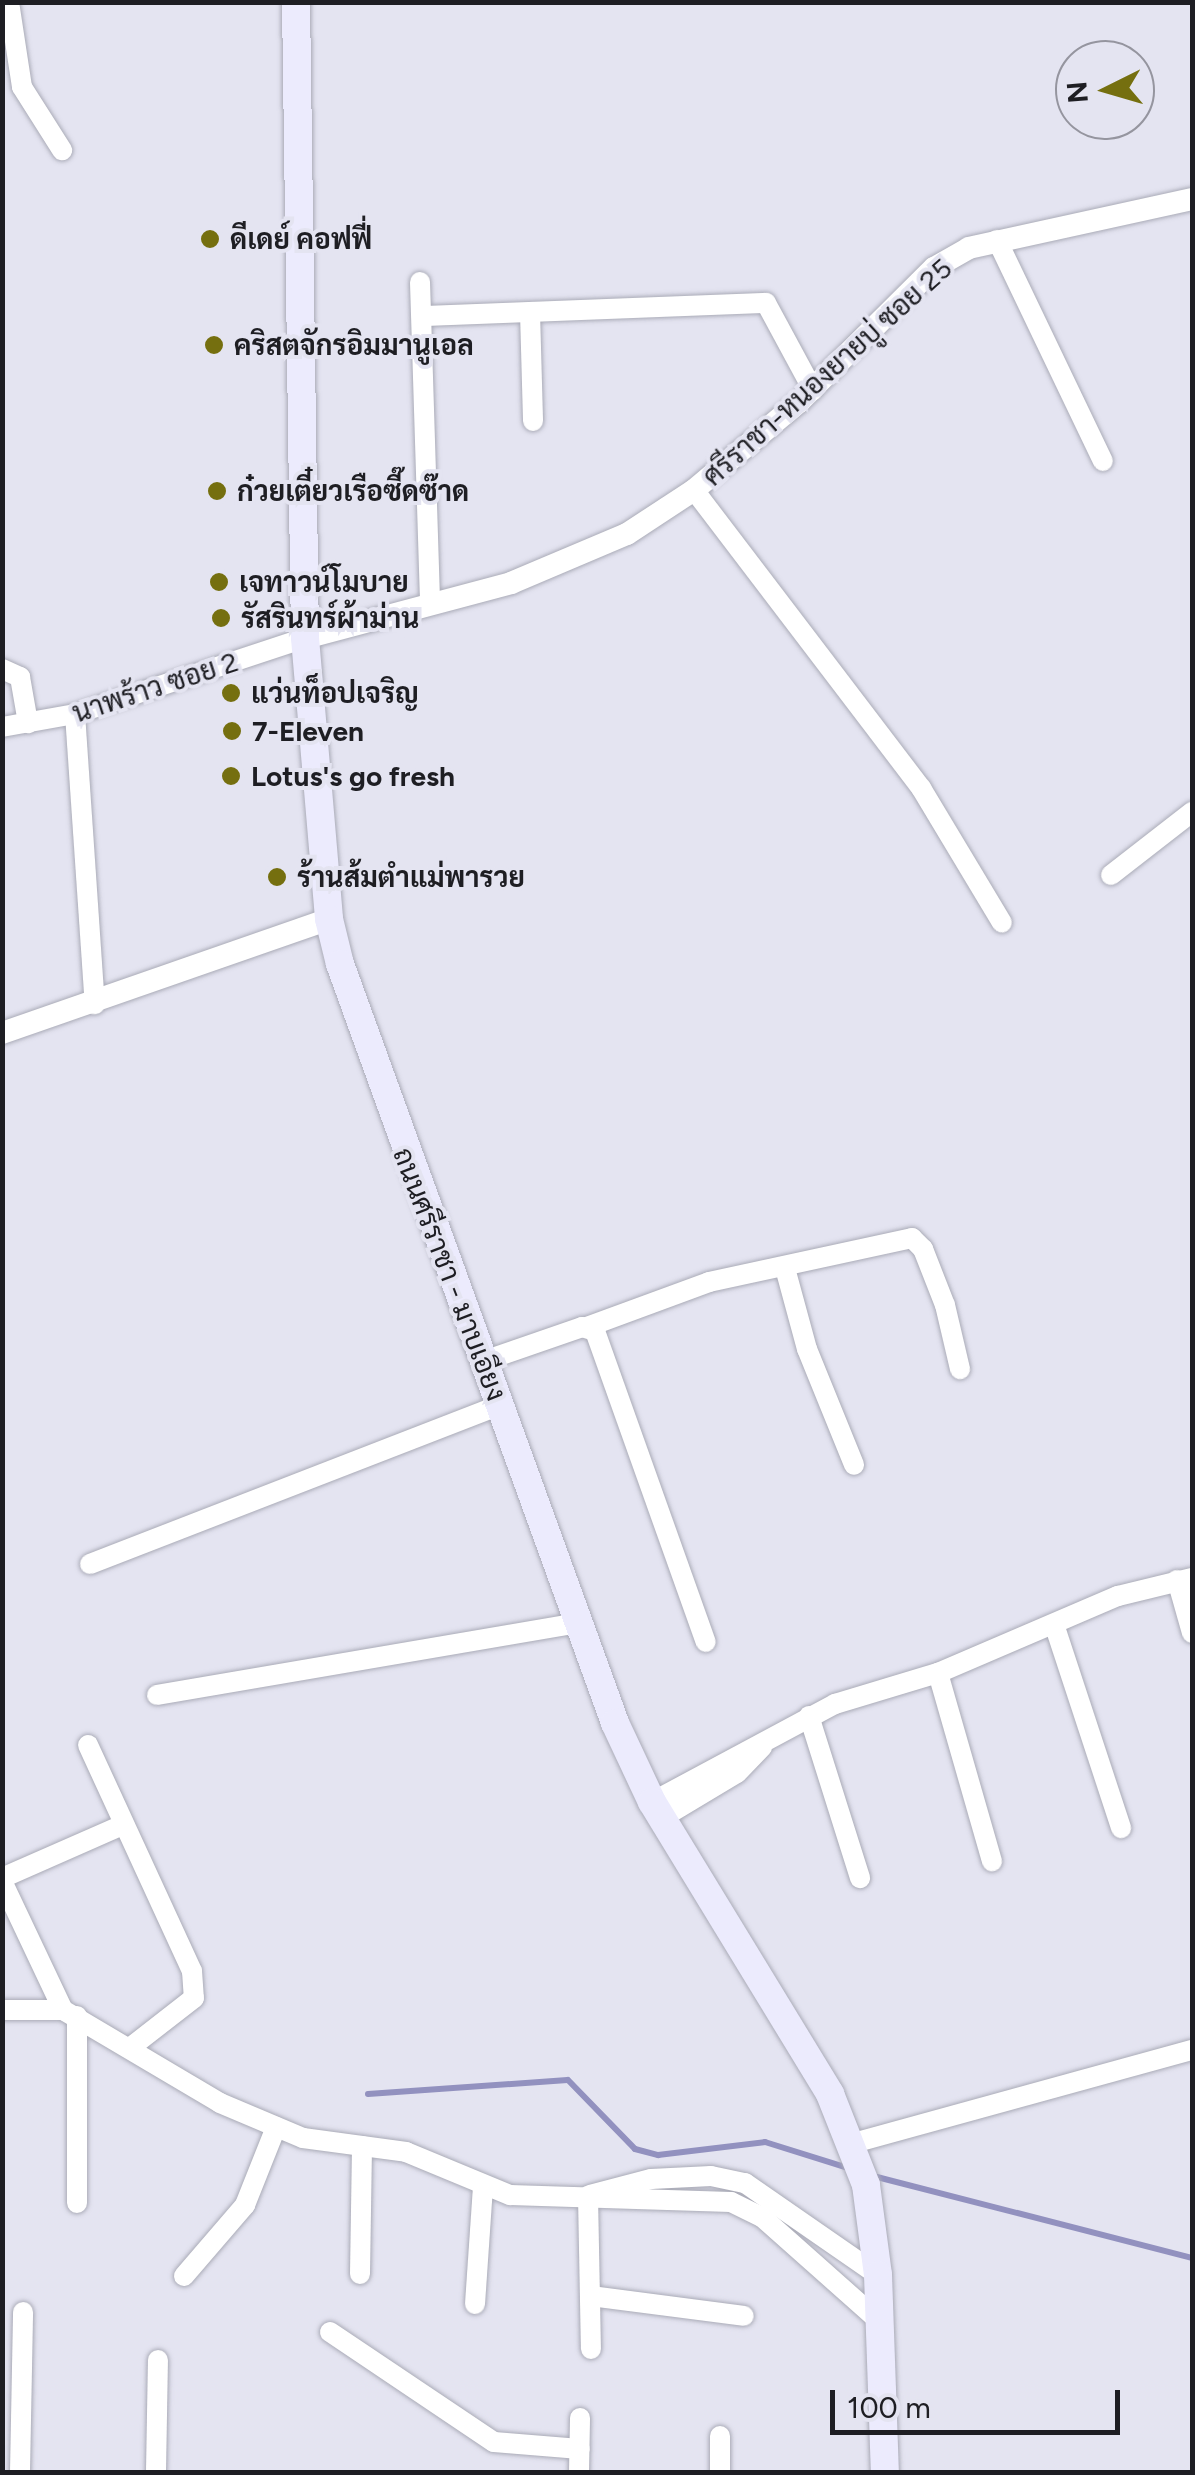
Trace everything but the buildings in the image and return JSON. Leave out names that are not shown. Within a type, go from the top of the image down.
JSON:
[{"type":"main road","name":"ถนนศรีราชา - มาบเอียง","points":[[296,2],[305,638],[329,919],[382,1093],[578,1623],[657,1810],[830,2094],[866,2185],[878,2275],[884,2472]]},
{"type":"street","points":[[10,2],[22,87],[62,150]]},
{"type":"street","name":"ศรีราชา-หนองยายบู่ ซอย 25","points":[[305,638],[511,583],[610,541],[694,490],[812,390],[934,268],[997,240],[1192,199]]},
{"type":"street","points":[[997,240],[1103,461]]},
{"type":"street","points":[[420,282],[430,604]]},
{"type":"street","points":[[422,316],[766,303],[812,390]]},
{"type":"street","points":[[530,312],[532,421]]},
{"type":"street","points":[[694,490],[920,788],[1002,923]]},
{"type":"street","name":"นาพร้าว ซอย 2","points":[[2,727],[75,714],[305,638]]},
{"type":"street","points":[[2,668],[20,677],[28,723]]},
{"type":"street","points":[[75,714],[95,1004]]},
{"type":"street","points":[[1112,875],[1192,812]]},
{"type":"street","points":[[2,1033],[95,1004],[329,919]]},
{"type":"street","points":[[484,1361],[709,1282],[785,1268],[892,1239],[916,1239],[945,1305],[960,1369]]},
{"type":"street","points":[[785,1268],[807,1349],[854,1465]]},
{"type":"street","points":[[587,1326],[595,1330],[706,1642]]},
{"type":"street","points":[[90,1564],[499,1405]]},
{"type":"street","points":[[657,1810],[737,1772],[770,1738],[809,1716],[938,1673],[1054,1624],[1185,1579],[1192,1633]]},
{"type":"street","points":[[158,1695],[578,1623]]},
{"type":"street","points":[[1054,1624],[1120,1828]]},
{"type":"street","points":[[938,1673],[992,1862]]},
{"type":"street","points":[[809,1716],[860,1878]]},
{"type":"street","points":[[88,1745],[192,1972],[194,1998],[131,2047]]},
{"type":"street","points":[[77,2203],[70,2013],[2,1879],[123,1825]]},
{"type":"street","points":[[2,2010],[70,2013],[220,2103],[302,2138],[446,2164],[483,2186],[539,2198],[588,2196],[651,2180],[712,2176],[745,2184],[878,2275]]},
{"type":"street","points":[[850,2144],[1192,2050]]},
{"type":"street","points":[[184,2276],[245,2204],[276,2127]]},
{"type":"street","points":[[360,2274],[362,2146]]},
{"type":"street","points":[[474,2304],[483,2186]]},
{"type":"street","points":[[588,2196],[591,2349]]},
{"type":"street","points":[[588,2196],[620,2203],[732,2202],[762,2217],[879,2321]]},
{"type":"street","points":[[591,2296],[744,2316]]},
{"type":"street","points":[[20,2472],[23,2312]]},
{"type":"street","points":[[330,2332],[494,2442],[580,2449]]},
{"type":"street","points":[[156,2472],[158,2360]]},
{"type":"street","points":[[580,2418],[580,2472]]},
{"type":"street","points":[[720,2436],[720,2472]]},
{"type":"waterway","points":[[368,2094],[568,2080],[635,2149],[658,2155],[765,2142],[851,2169]]},
{"type":"waterway","points":[[873,2176],[1192,2258]]},
{"type":"place","name":"ดีเดย์ คอฟฟี่","points":[[210,239]]},
{"type":"place","name":"คริสตจักรอิมมานูเอล","points":[[214,345]]},
{"type":"place","name":"ก๋วยเตี๋ยวเรือซี๊ดซ๊าด","points":[[217,491]]},
{"type":"place","name":"เจทาวน์โมบาย","points":[[219,582]]},
{"type":"place","name":"รัสรินทร์ผ้าม่าน","points":[[221,618]]},
{"type":"place","name":"แว่นท็อปเจริญ","points":[[231,693]]},
{"type":"place","name":"7-Eleven","points":[[232,731]]},
{"type":"place","name":"Lotus's go fresh","points":[[231,776]]},
{"type":"place","name":"ร้านส้มตำแม่พารวย","points":[[277,877]]}]
